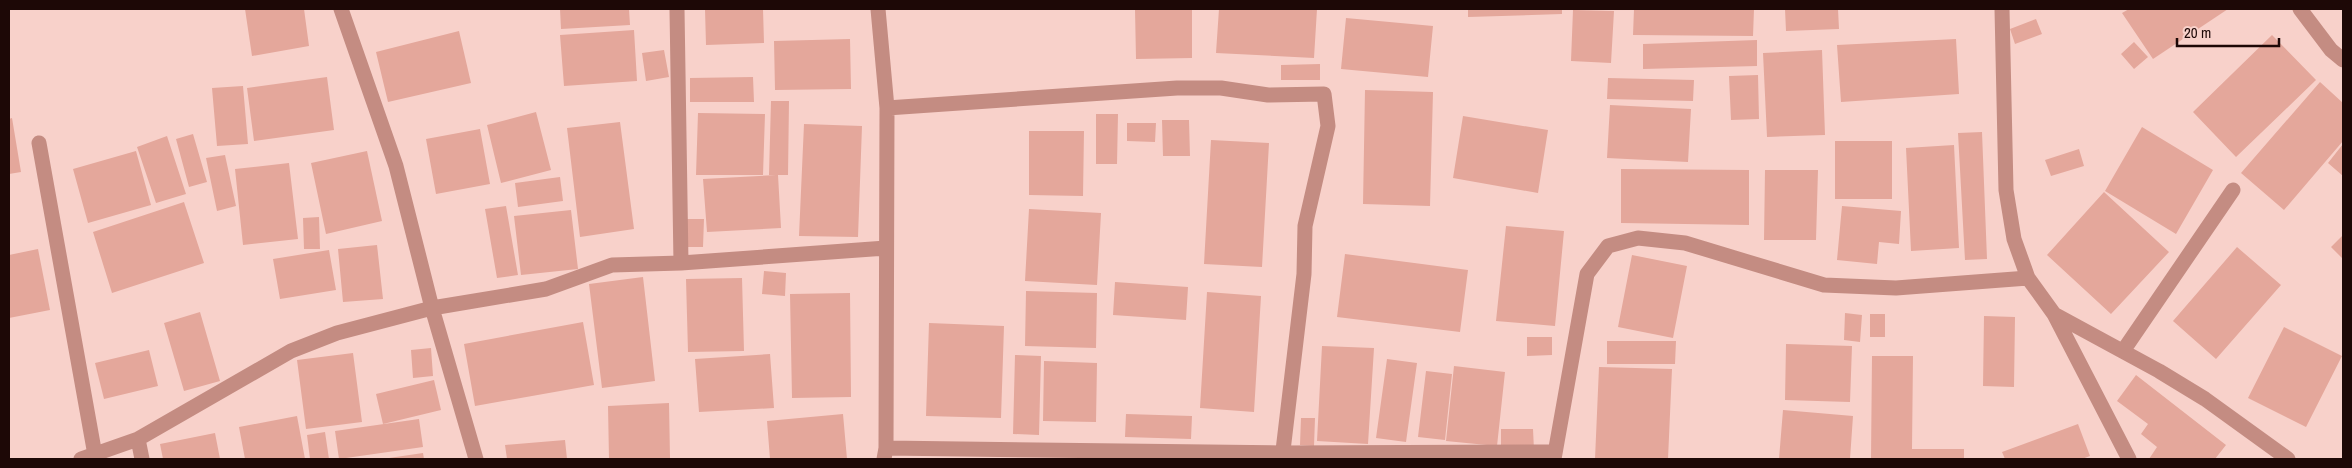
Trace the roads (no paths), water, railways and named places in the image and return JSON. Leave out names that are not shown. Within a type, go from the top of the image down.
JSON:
[{"type":"street","points":[[341,9],[396,166],[432,308],[476,459]]},
{"type":"street","points":[[677,9],[681,263]]},
{"type":"street","points":[[878,9],[887,108],[885,454],[1555,456],[1587,274],[1608,246],[1638,238],[1685,243],[1824,285],[1896,288],[2028,278]]},
{"type":"street","points":[[2002,9],[2006,190],[2014,239],[2028,278],[2054,314],[2129,459]]},
{"type":"street","points":[[2300,9],[2331,50],[2343,60]]},
{"type":"street","points":[[887,108],[1177,88],[1221,88],[1268,95],[1324,94],[1328,126],[1305,226],[1304,274],[1282,456]]},
{"type":"street","points":[[40,143],[88,457],[138,439],[291,351],[336,334],[432,308],[546,289],[612,265],[681,263],[886,248]]},
{"type":"street","points":[[2123,351],[2233,190]]},
{"type":"street","points":[[2054,314],[2205,398],[2288,459]]},
{"type":"street","points":[[138,439],[142,459]]}]
